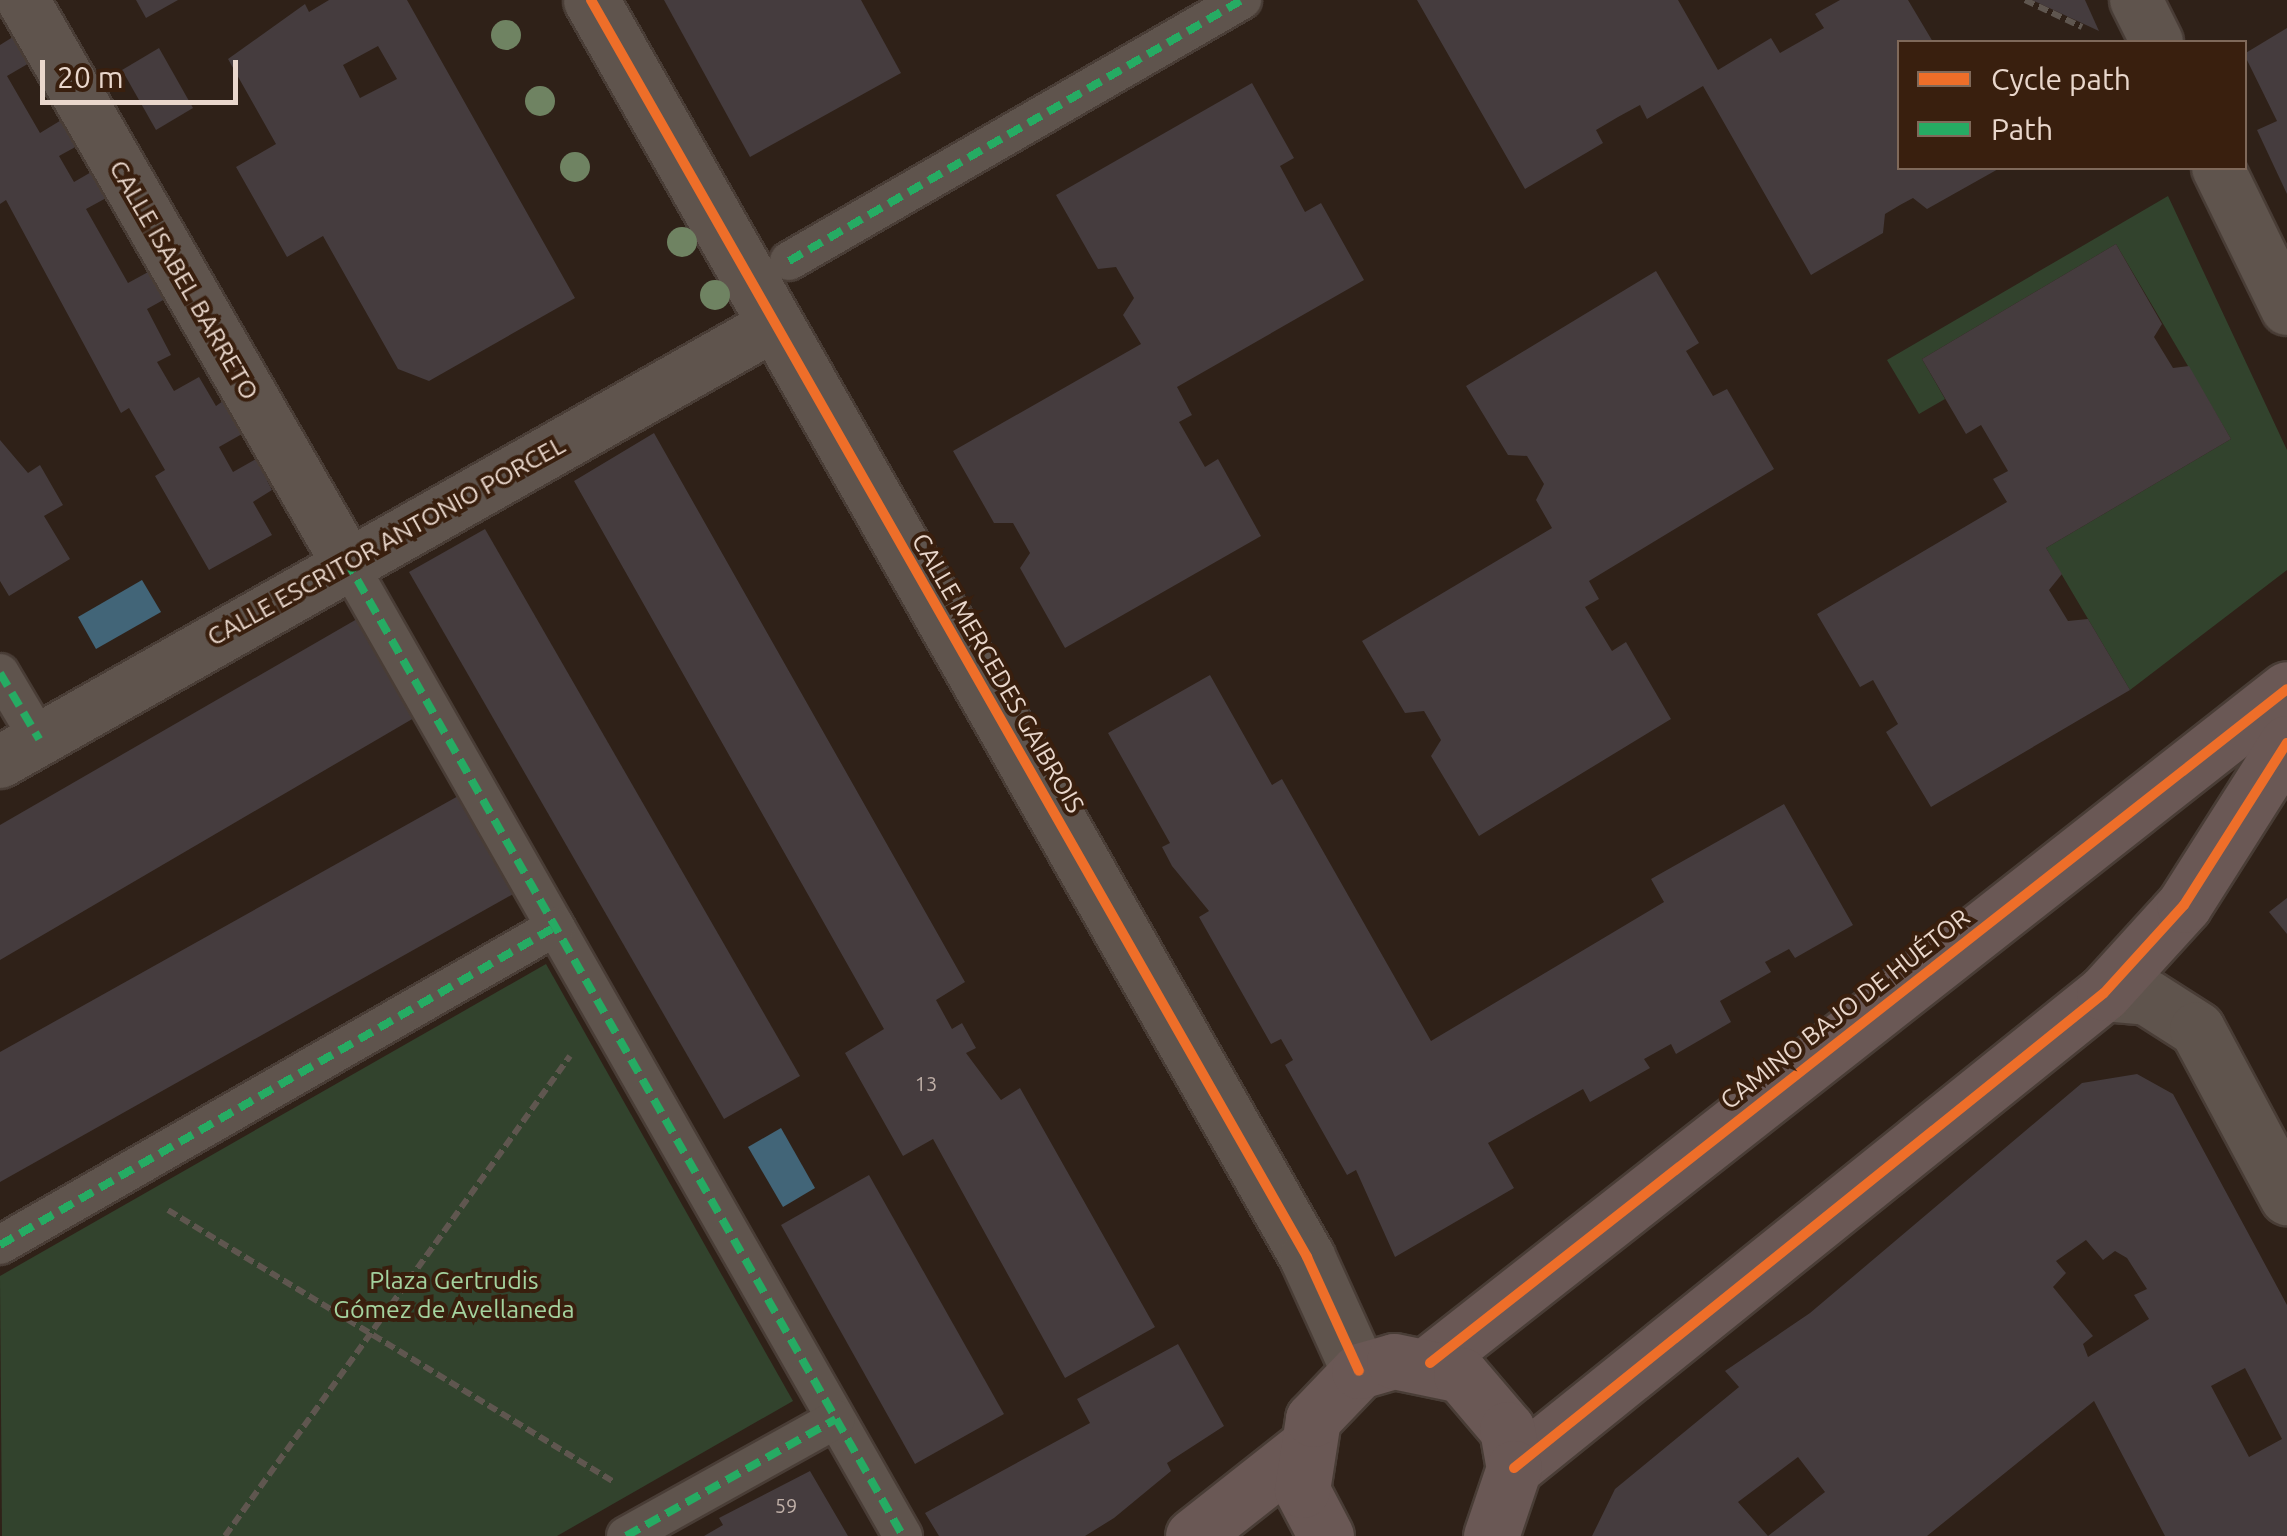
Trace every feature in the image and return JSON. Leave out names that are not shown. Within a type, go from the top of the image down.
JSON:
[{"type":"main road","name":"CAMINO BAJO DE HUÉTOR","points":[[1430,1363],[2287,689]]},
{"type":"main road","points":[[1491,1536],[1514,1468],[2104,993],[2184,904],[2287,744]]},
{"type":"main road","points":[[1326,1536],[1302,1490],[1302,1450],[1328,1395],[1359,1372],[1430,1363],[1490,1399],[1514,1468]]},
{"type":"main road","points":[[1193,1536],[1302,1450]]},
{"type":"street","name":"CALLE ISABEL BARRETO","points":[[23,0],[346,560]]},
{"type":"street","name":"CALLE MERCEDES GAIBROIS","points":[[591,0],[1307,1257],[1359,1372]]},
{"type":"street","points":[[788,261],[1242,0]]},
{"type":"street","points":[[2118,18],[2154,40]]},
{"type":"street","points":[[2219,170],[2287,309]]},
{"type":"street","name":"CALLE ESCRITOR ANTONIO PORCEL","points":[[20,751],[346,560],[774,325]]},
{"type":"street","points":[[346,560],[903,1536]]},
{"type":"street","points":[[0,673],[20,751]]},
{"type":"street","points":[[0,1244],[555,927]]},
{"type":"street","points":[[2104,993],[2148,997],[2197,1030],[2287,1197]]},
{"type":"street","points":[[626,1536],[836,1418]]},
{"type":"path","points":[[2024,0],[2118,18]]},
{"type":"path","points":[[225,1536],[602,1010]]},
{"type":"path","points":[[116,1178],[665,1514]]},
{"type":"green space","points":[[2168,196],[2287,450],[2287,570],[2130,690],[2046,548],[2231,439],[2116,244],[1922,359],[1945,399],[1919,414],[1887,360]]},
{"type":"green space","name":"Plaza Gertrudis Gómez de Avellaneda","points":[[546,964],[793,1401],[557,1536],[2,1536],[0,1276]]},
{"type":"water","points":[[142,580],[161,612],[96,649],[78,617]]},
{"type":"water","points":[[781,1128],[815,1188],[783,1207],[748,1147]]},
{"type":"building","points":[[136,0],[178,0],[146,18]]},
{"type":"building","points":[[329,0],[407,0],[575,298],[429,381],[398,369],[323,236],[287,257],[236,167],[276,144],[228,59],[305,4],[309,12]],"holes":[[[378,46],[397,79],[360,98],[343,65]]]},
{"type":"building","points":[[664,0],[861,0],[901,73],[750,157]]},
{"type":"building","points":[[1417,0],[1678,0],[1718,70],[1771,38],[1780,53],[1824,28],[1815,14],[1840,0],[1908,0],[1932,40],[1897,40],[1897,170],[1996,170],[1927,209],[1913,198],[1900,205],[1885,214],[1883,233],[1811,275],[1703,86],[1647,119],[1640,105],[1618,117],[1596,130],[1603,143],[1525,189]]},
{"type":"building","points":[[2032,0],[2085,0],[2099,31]]},
{"type":"building","points":[[2287,28],[2287,194],[2257,130],[2277,121],[2247,60],[2247,52]]},
{"type":"building","points":[[16,35],[31,62],[7,76],[40,133],[63,119],[79,145],[59,156],[74,182],[93,171],[108,197],[86,209],[128,283],[150,271],[165,299],[147,309],[171,355],[157,362],[174,391],[199,377],[216,406],[223,401],[242,434],[219,447],[233,472],[256,459],[272,490],[253,502],[272,535],[209,570],[155,476],[165,470],[129,408],[121,413],[6,200],[0,204],[0,45]]},
{"type":"building","points":[[159,48],[193,108],[156,130],[122,70]]},
{"type":"building","points":[[1252,83],[1294,158],[1280,166],[1305,212],[1321,203],[1364,280],[1177,387],[1192,415],[1179,422],[1205,467],[1218,459],[1261,536],[1065,648],[1020,568],[1030,553],[1013,523],[994,523],[953,451],[1141,344],[1123,315],[1134,298],[1116,267],[1098,269],[1056,195]]},
{"type":"building","points":[[2116,244],[2162,324],[2154,337],[2173,368],[2189,366],[2231,439],[2046,548],[2062,574],[2049,590],[2068,621],[2088,619],[2130,690],[1931,807],[1886,732],[1898,724],[1873,680],[1860,687],[1817,614],[2007,502],[1993,479],[2008,471],[1981,425],[1966,434],[1922,359]]},
{"type":"building","points":[[1656,271],[1699,343],[1686,351],[1713,396],[1727,389],[1774,469],[1589,581],[1599,599],[1585,607],[1612,651],[1626,642],[1671,719],[1479,836],[1431,756],[1441,740],[1424,711],[1405,713],[1362,641],[1552,528],[1536,500],[1544,484],[1527,456],[1508,455],[1466,386]]},
{"type":"building","points":[[654,433],[965,982],[936,1000],[952,1029],[962,1023],[976,1048],[966,1053],[1001,1100],[1020,1088],[1155,1327],[1065,1378],[933,1139],[903,1156],[845,1053],[884,1029],[574,481]]},
{"type":"building","points":[[0,440],[28,473],[40,465],[63,505],[44,516],[70,559],[9,596],[0,581]]},
{"type":"building","points":[[485,529],[800,1076],[724,1119],[409,572]]},
{"type":"building","points":[[357,619],[414,718],[0,960],[0,825]]},
{"type":"building","points":[[1210,675],[1272,785],[1282,779],[1431,1041],[1664,902],[1651,879],[1784,804],[1853,925],[1795,958],[1789,949],[1765,962],[1771,972],[1720,1001],[1731,1022],[1676,1054],[1671,1044],[1644,1059],[1650,1068],[1590,1102],[1583,1089],[1488,1143],[1514,1188],[1395,1257],[1356,1170],[1347,1175],[1285,1065],[1293,1060],[1281,1039],[1271,1044],[1199,917],[1209,911],[1172,866],[1162,847],[1170,843],[1108,733]]},
{"type":"building","points":[[460,795],[515,893],[0,1182],[0,1052]]},
{"type":"building","points":[[2287,898],[2287,934],[2269,912]]},
{"type":"building","points":[[2137,1074],[2173,1094],[2287,1305],[2287,1536],[2165,1536],[2094,1401],[1927,1536],[1768,1536],[1592,1536],[1615,1489],[1739,1387],[1725,1371],[1810,1313],[2082,1083]],"holes":[[[2086,1240],[2103,1260],[2115,1251],[2127,1258],[2147,1289],[2134,1295],[2149,1319],[2088,1357],[2083,1344],[2093,1336],[2053,1287],[2066,1273],[2056,1261]],[[2245,1368],[2282,1439],[2249,1457],[2211,1386]],[[1798,1457],[1825,1492],[1768,1536],[1738,1502]]]},
{"type":"building","points":[[869,1175],[1004,1414],[915,1464],[781,1225]]},
{"type":"building","points":[[1178,1344],[1224,1426],[1167,1463],[1171,1471],[1114,1518],[1085,1536],[939,1536],[925,1513],[1090,1423],[1077,1399]]},
{"type":"building","points":[[810,1471],[848,1536],[704,1536],[723,1525],[719,1518]]},
{"type":"marked path","points":[[789,261],[1242,0]]},
{"type":"marked path","points":[[346,560],[903,1536]]},
{"type":"marked path","points":[[0,673],[39,739]]},
{"type":"marked path","points":[[0,1245],[555,927]]},
{"type":"marked path","points":[[626,1536],[836,1419]]},
{"type":"cycle path","points":[[591,0],[1307,1257],[1359,1371]]},
{"type":"cycle path","points":[[1430,1363],[2287,689]]},
{"type":"cycle path","points":[[1514,1468],[2104,993],[2184,905],[2287,743]]}]
